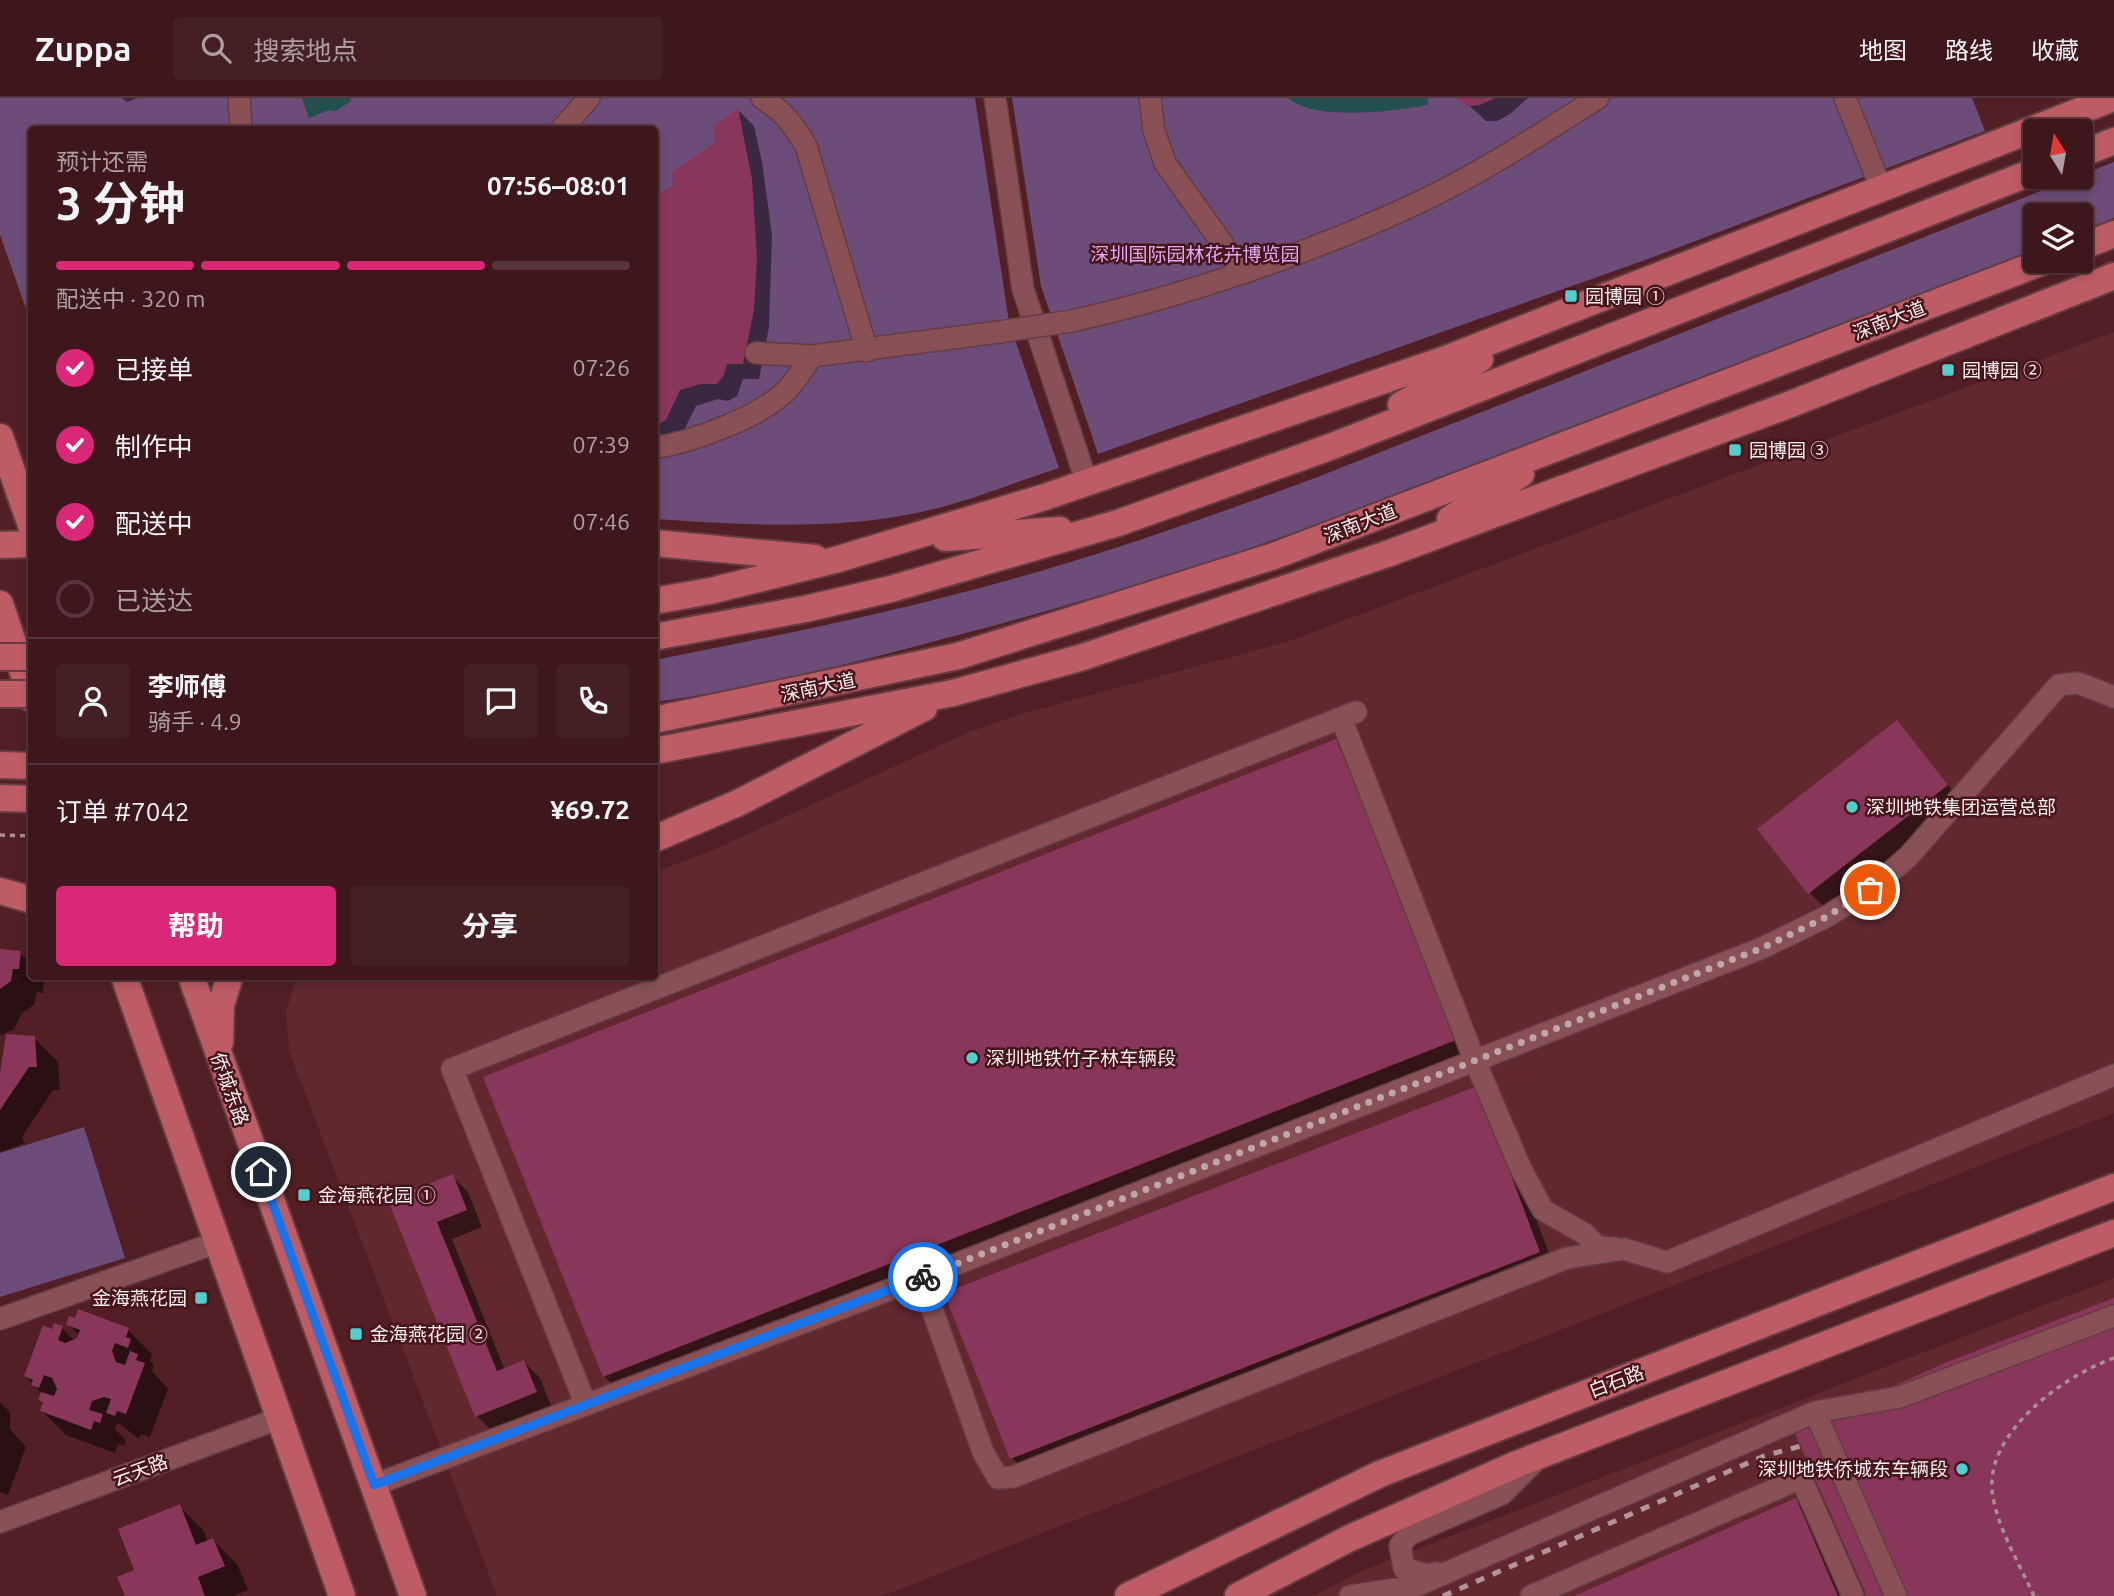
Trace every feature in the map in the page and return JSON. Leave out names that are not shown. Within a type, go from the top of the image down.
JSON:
[{"type":"main road","points":[[658,600],[710,591],[835,559],[1087,483],[1443,360],[2113,98]]},
{"type":"main road","points":[[2093,149],[2114,141]]},
{"type":"main road","points":[[658,635],[805,609],[891,589],[1118,523],[1330,447],[2023,176]]},
{"type":"main road","points":[[2093,242],[2114,234]]},
{"type":"main road","name":"深南大道","points":[[658,719],[958,656],[1274,556],[2023,269]]},
{"type":"main road","points":[[658,750],[953,693],[1083,657],[1387,554],[1791,404],[2114,276]]},
{"type":"main road","points":[[1330,447],[1551,317]]},
{"type":"main road","points":[[0,437],[28,517]]},
{"type":"main road","points":[[1387,554],[1579,439]]},
{"type":"main road","points":[[9,463],[28,484]]},
{"type":"main road","points":[[896,541],[1118,523]]},
{"type":"main road","points":[[658,543],[835,559]]},
{"type":"main road","points":[[0,545],[28,544]]},
{"type":"main road","points":[[0,604],[28,684]]},
{"type":"main road","points":[[0,657],[28,657]]},
{"type":"main road","points":[[658,837],[738,803],[953,693]]},
{"type":"main road","points":[[0,694],[28,696]]},
{"type":"main road","points":[[0,765],[28,766]]},
{"type":"main road","points":[[0,798],[28,799]]},
{"type":"main road","points":[[0,885],[28,886]]},
{"type":"main road","points":[[0,891],[28,899]]},
{"type":"main road","name":"侨城东路","points":[[192,980],[413,1596]]},
{"type":"main road","points":[[223,1068],[221,1005],[229,980]]},
{"type":"main road","points":[[128,988],[342,1596]]},
{"type":"main road","name":"白石路","points":[[1128,1596],[1293,1514],[1392,1469],[2114,1187]]},
{"type":"main road","points":[[1238,1596],[1350,1538],[1541,1455],[2114,1233]]},
{"type":"street","points":[[239,98],[241,126]]},
{"type":"street","points":[[762,98],[778,107],[794,125],[806,146],[867,351]]},
{"type":"street","points":[[995,98],[1023,289],[1087,483]]},
{"type":"street","points":[[1150,98],[1154,131],[1165,163],[1242,271]]},
{"type":"street","points":[[756,353],[813,356],[867,351],[1072,321],[1208,283],[1410,207],[1598,98]]},
{"type":"street","points":[[1845,98],[1881,188]]},
{"type":"street","points":[[564,126],[585,99]]},
{"type":"street","points":[[658,447],[715,432],[754,411],[785,392],[813,356]]},
{"type":"street","points":[[374,1485],[921,1278],[1762,948],[1824,918],[1870,890],[1909,856],[2059,685],[2078,683],[2114,697]]},
{"type":"street","points":[[586,1405],[452,1069],[1349,715],[1475,1061],[1521,1168],[1543,1210],[1585,1234],[1597,1247],[1625,1249],[1667,1262],[2114,1075]]},
{"type":"street","points":[[0,1319],[218,1242]]},
{"type":"street","points":[[921,1278],[983,1451],[998,1478],[1013,1477],[1567,1258],[1625,1249]]},
{"type":"street","points":[[1350,1596],[1416,1586],[1816,1416],[1859,1402],[1900,1397],[2114,1316]]},
{"type":"street","points":[[1816,1416],[1896,1596]]},
{"type":"street","name":"云天路","points":[[0,1522],[279,1418]]},
{"type":"street","points":[[1449,1571],[1426,1575],[1404,1568],[1400,1546],[1408,1535],[1502,1494],[1541,1455]]},
{"type":"street","points":[[1531,1596],[1801,1478],[1853,1596]]},
{"type":"path","points":[[0,835],[28,836]]},
{"type":"path","points":[[2034,1596],[2003,1528],[1993,1496],[1993,1473],[2002,1444],[2031,1410],[2063,1385],[2096,1365],[2114,1358]]},
{"type":"shaded area","name":"深圳地铁集团运营总部","points":[[2114,332],[2114,1113],[882,1596],[497,1596],[289,1051],[286,1012],[295,980],[658,980],[658,871],[713,850],[969,732],[1021,714],[1286,642]]},
{"type":"shaded area","points":[[2114,1278],[2114,1596],[1313,1596],[1364,1570]]},
{"type":"green space","points":[[0,98],[975,98],[1009,322],[1059,468],[960,502],[926,511],[859,522],[791,525],[658,519],[658,126],[28,126],[28,314],[0,235]]},
{"type":"green space","name":"深圳国际园林花卉博览园","points":[[1012,98],[1972,98],[1985,131],[1648,259],[1098,454],[1041,286]]},
{"type":"green space","points":[[2114,162],[2114,218],[2093,226],[2093,203],[2023,203],[2023,254],[1504,457],[1235,553],[1099,596],[848,664],[658,702],[658,659],[959,594],[1042,571],[1315,478],[2046,189],[2093,189],[2093,170]]},
{"type":"green space","points":[[84,1127],[125,1258],[0,1297],[0,1153]]},
{"type":"water","points":[[302,98],[350,98],[351,101],[336,111],[329,110],[309,118]]},
{"type":"water","points":[[1288,98],[1428,98],[1428,105],[1376,112],[1336,112],[1317,110]]},
{"type":"building","points":[[1455,98],[1495,98],[1480,105],[1468,106]]},
{"type":"building","points":[[738,108],[752,179],[757,258],[754,310],[743,364],[727,364],[724,375],[717,384],[701,384],[680,390],[666,420],[658,424],[658,195],[673,185],[672,172],[716,142],[713,127]]},
{"type":"building","name":"深圳地铁集团运营总部","points":[[1897,720],[1948,785],[1808,894],[1757,829]]},
{"type":"building","name":"深圳地铁竹子林车辆段","points":[[1336,739],[1461,1038],[603,1377],[483,1077]]},
{"type":"building","points":[[0,949],[21,951],[19,969],[13,969],[11,981],[0,989]]},
{"type":"building","points":[[6,1034],[35,1036],[37,1067],[29,1067],[0,1110],[0,1073]]},
{"type":"building","points":[[1477,1086],[1540,1252],[1010,1459],[944,1293]]},
{"type":"building","points":[[453,1174],[467,1210],[437,1222],[497,1371],[524,1360],[537,1392],[475,1417],[388,1200]]},
{"type":"building","name":"深圳地铁侨城东车辆段","points":[[2114,1298],[2114,1596],[1867,1596],[1794,1431],[1947,1362]]},
{"type":"building","points":[[78,1309],[129,1328],[126,1337],[131,1339],[128,1348],[115,1343],[112,1351],[116,1362],[125,1365],[130,1351],[138,1354],[136,1360],[145,1363],[126,1414],[117,1411],[115,1416],[106,1413],[111,1399],[104,1397],[92,1401],[89,1410],[103,1414],[100,1423],[94,1421],[91,1430],[40,1411],[43,1402],[38,1400],[41,1392],[54,1396],[57,1389],[52,1378],[44,1375],[39,1388],[31,1385],[33,1380],[24,1376],[43,1325],[52,1329],[54,1323],[63,1326],[58,1340],[65,1343],[77,1338],[80,1330],[66,1325],[69,1316],[75,1318]]},
{"type":"building","points":[[1796,1498],[1838,1596],[1574,1596]]},
{"type":"building","points":[[180,1504],[196,1545],[213,1538],[225,1566],[198,1577],[205,1596],[125,1596],[117,1577],[134,1570],[118,1529]]},
{"type":"railway","points":[[1443,1596],[1764,1456],[1801,1446]]},
{"type":"way so far","points":[[923,1277],[1762,948],[1824,918],[1870,890]]},
{"type":"place","name":"园博园 ①","points":[[1571,296]]},
{"type":"place","name":"园博园 ②","points":[[1948,370]]},
{"type":"place","name":"园博园 ③","points":[[1735,450]]},
{"type":"place","name":"深圳地铁集团运营总部","points":[[1852,807]]},
{"type":"place","name":"深圳地铁竹子林车辆段","points":[[972,1058]]},
{"type":"place","name":"金海燕花园 ①","points":[[304,1195]]},
{"type":"place","name":"金海燕花园","points":[[201,1298]]},
{"type":"place","name":"金海燕花园 ②","points":[[356,1334]]},
{"type":"place","name":"深圳地铁侨城东车辆段","points":[[1962,1469]]},
{"type":"route","points":[[261,1172],[374,1485],[923,1277]]}]
